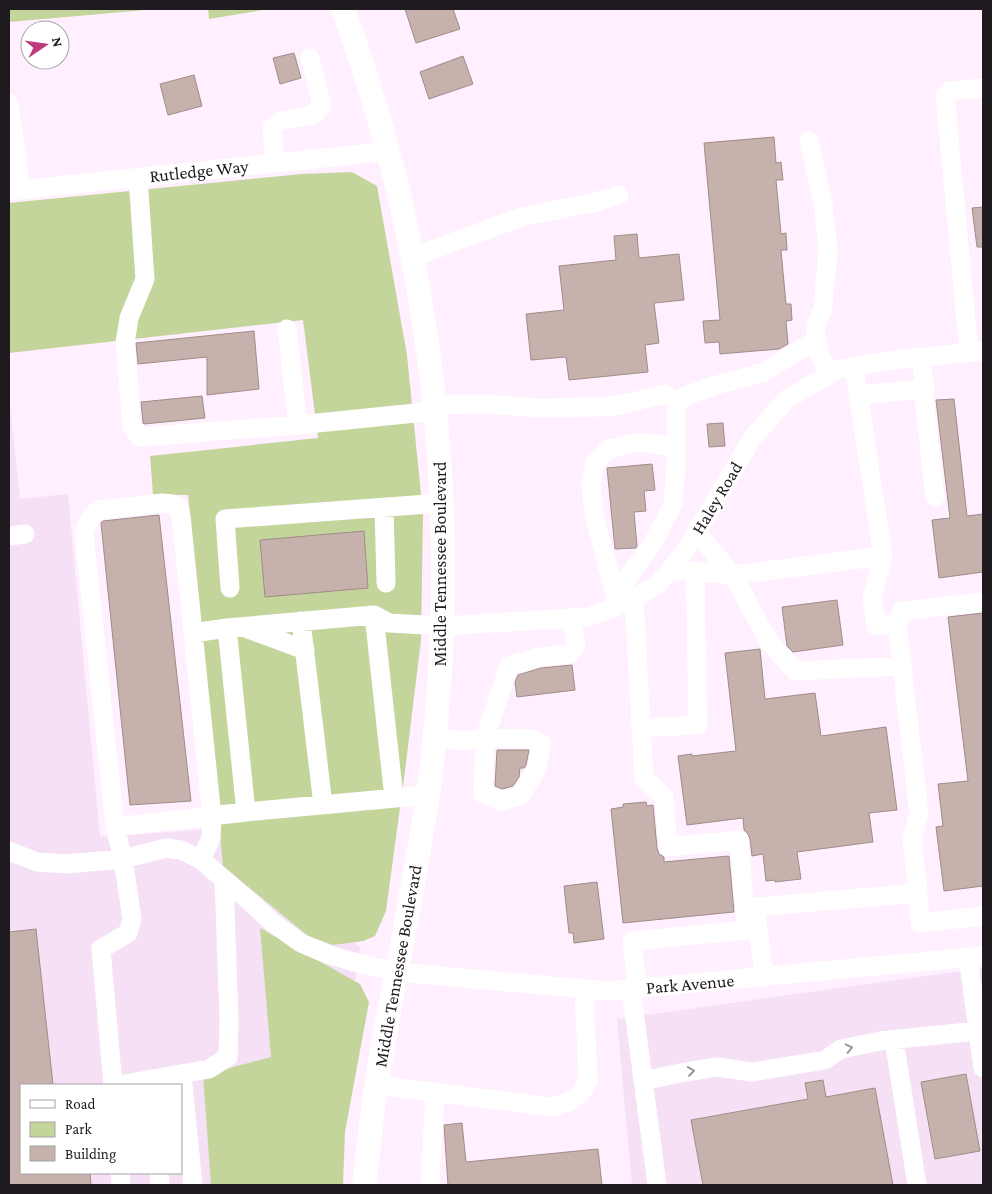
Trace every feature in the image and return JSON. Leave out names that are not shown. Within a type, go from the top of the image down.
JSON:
[{"type":"main road","name":"Middle Tennessee Boulevard","points":[[343,9],[358,50],[389,151],[413,257],[431,365],[440,450],[444,552],[444,626],[428,794],[377,1085],[364,1185]]},
{"type":"street","points":[[275,163],[272,128],[278,121],[313,115],[322,106],[310,58]]},
{"type":"street","points":[[976,352],[945,95],[949,91],[983,88]]},
{"type":"street","points":[[9,103],[15,190]]},
{"type":"street","points":[[809,141],[823,202],[828,250],[823,308],[816,327],[816,340],[829,375]]},
{"type":"street","name":"Rutledge Way","points":[[15,190],[389,151]]},
{"type":"street","points":[[138,177],[145,279],[128,318],[125,343],[132,427],[140,437],[298,425],[435,408],[488,404],[537,408],[604,407],[625,404],[664,394],[676,402]]},
{"type":"street","points":[[413,257],[524,216],[593,203],[619,195]]},
{"type":"street","points":[[287,329],[298,425]]},
{"type":"street","points":[[676,402],[690,394],[716,385],[764,372],[816,340]]},
{"type":"street","name":"Haley Road","points":[[374,615],[389,623],[444,626],[588,617],[626,602],[657,585],[671,569],[696,532],[753,437],[787,399],[838,370],[976,352]]},
{"type":"street","points":[[921,358],[935,497]]},
{"type":"street","points":[[854,367],[883,556],[872,597],[876,626],[897,623]]},
{"type":"street","points":[[858,395],[923,389]]},
{"type":"street","points":[[676,402],[673,504],[653,543],[624,584],[641,728],[644,778],[664,797],[668,847],[740,840],[752,930],[764,976]]},
{"type":"street","points":[[626,602],[594,515],[591,485],[595,463],[608,449],[638,442],[676,447]]},
{"type":"street","points":[[113,1084],[101,949],[128,933],[132,920],[123,859],[115,828],[84,533],[92,515],[99,510],[162,503],[173,504],[179,508],[212,816],[211,838],[201,860]]},
{"type":"street","points":[[230,588],[225,520],[442,503]]},
{"type":"street","points":[[384,507],[386,583]]},
{"type":"street","points":[[696,532],[733,575],[769,642],[795,671],[903,666]]},
{"type":"street","points":[[671,569],[733,575],[883,556]]},
{"type":"street","points":[[641,728],[698,725],[695,571]]},
{"type":"street","points":[[983,602],[902,611],[897,623],[919,813],[912,839],[920,923],[983,916]]},
{"type":"street","points":[[193,633],[235,627],[374,615],[394,798]]},
{"type":"street","points":[[434,738],[462,741],[485,738],[509,666],[539,657],[570,654],[576,646],[572,618]]},
{"type":"street","points":[[301,621],[323,805]]},
{"type":"street","points":[[235,627],[305,650]]},
{"type":"street","points":[[235,627],[246,812]]},
{"type":"street","points":[[115,828],[246,812],[428,794]]},
{"type":"street","name":"Park Avenue","points":[[9,851],[36,862],[56,864],[123,859],[166,848],[181,850],[201,860],[273,923],[300,943],[345,960],[397,972],[608,991],[976,956]]},
{"type":"street","points":[[129,1084],[150,1082],[209,1069],[228,1057],[229,1020],[224,879]]},
{"type":"street","points":[[752,930],[756,907],[918,893]]},
{"type":"street","points":[[656,1185],[643,1081],[634,989],[632,941],[752,930]]},
{"type":"street","points":[[976,956],[977,1031],[983,1068]]},
{"type":"street","points":[[377,1085],[553,1106],[570,1102],[581,1095],[588,1081],[584,989]]},
{"type":"street","points":[[643,1081],[717,1068],[752,1072],[825,1060],[841,1049],[894,1040],[977,1031]]},
{"type":"street","points":[[894,1040],[917,1185]]},
{"type":"street","points":[[182,1074],[193,1185]]},
{"type":"street","points":[[430,1185],[435,1092]]},
{"type":"shaded area","points":[[9,397],[20,499],[68,494],[100,837],[211,829],[360,947],[327,1185],[9,1185]]},
{"type":"shaded area","points":[[983,968],[983,1185],[632,1185],[617,1019]]},
{"type":"green space","points":[[9,9],[157,9],[20,20],[9,22]]},
{"type":"green space","points":[[208,9],[263,9],[263,10],[209,19]]},
{"type":"green space","points":[[352,172],[377,186],[407,355],[423,514],[421,640],[386,911],[375,936],[363,941],[333,945],[308,936],[223,866],[188,495],[153,495],[150,456],[318,438],[303,320],[9,353],[9,203],[302,174]]},
{"type":"green space","points":[[260,928],[360,984],[369,1002],[345,1132],[343,1185],[211,1185],[203,1075],[271,1057]]},
{"type":"building","points":[[405,9],[453,9],[460,29],[416,43]]},
{"type":"building","points":[[294,53],[301,78],[280,84],[273,58]]},
{"type":"building","points":[[463,56],[473,84],[429,99],[420,72]]},
{"type":"building","points":[[194,75],[202,106],[168,115],[160,84]]},
{"type":"building","points":[[774,137],[776,163],[781,162],[783,180],[776,180],[781,234],[786,233],[787,250],[781,250],[786,304],[791,304],[792,320],[786,321],[788,344],[779,349],[720,354],[719,342],[705,343],[703,321],[720,320],[704,143]]},
{"type":"building","points":[[983,207],[983,247],[977,247],[972,208]]},
{"type":"building","points":[[637,234],[639,258],[679,254],[684,300],[654,303],[659,343],[645,345],[648,372],[569,380],[566,357],[531,360],[526,314],[564,310],[559,266],[616,260],[614,236]]},
{"type":"building","points":[[254,331],[259,389],[207,395],[207,357],[138,364],[136,343]]},
{"type":"building","points":[[202,396],[205,418],[143,423],[141,402]]},
{"type":"building","points":[[954,399],[967,516],[983,514],[983,572],[939,578],[932,520],[950,518],[936,400]]},
{"type":"building","points":[[723,423],[725,446],[709,447],[707,424]]},
{"type":"building","points":[[652,464],[655,490],[644,491],[646,511],[634,512],[637,546],[636,548],[615,549],[607,468]]},
{"type":"building","points":[[159,515],[191,801],[130,805],[101,523],[103,521]]},
{"type":"building","points":[[364,531],[368,588],[265,597],[260,540]]},
{"type":"building","points":[[837,600],[843,645],[793,652],[787,646],[782,607]]},
{"type":"building","points":[[983,613],[983,886],[944,891],[936,827],[943,826],[938,784],[968,781],[948,617]]},
{"type":"building","points":[[760,649],[765,699],[815,693],[821,736],[886,727],[897,810],[869,813],[873,842],[797,852],[801,879],[775,882],[775,880],[766,881],[763,854],[752,856],[750,839],[744,830],[743,818],[687,825],[678,756],[736,751],[725,653]]},
{"type":"building","points":[[572,665],[575,690],[517,697],[515,682],[518,675],[541,668]]},
{"type":"building","points":[[497,750],[529,750],[526,765],[524,768],[520,768],[519,777],[513,786],[502,789],[495,786]]},
{"type":"building","points":[[646,802],[647,806],[653,805],[657,848],[659,854],[664,857],[664,862],[729,856],[734,912],[623,923],[611,809],[623,807],[623,804]]},
{"type":"building","points":[[597,882],[604,939],[574,943],[573,933],[569,933],[564,886]]},
{"type":"building","points":[[36,929],[53,1084],[20,1084],[20,1174],[90,1174],[91,1185],[9,1185],[9,932]]},
{"type":"building","points":[[966,1074],[980,1151],[935,1159],[921,1082]]},
{"type":"building","points":[[823,1080],[826,1097],[875,1088],[893,1185],[703,1185],[691,1120],[808,1099],[805,1083]]},
{"type":"building","points":[[462,1123],[466,1162],[598,1149],[602,1185],[448,1185],[444,1125]]}]
